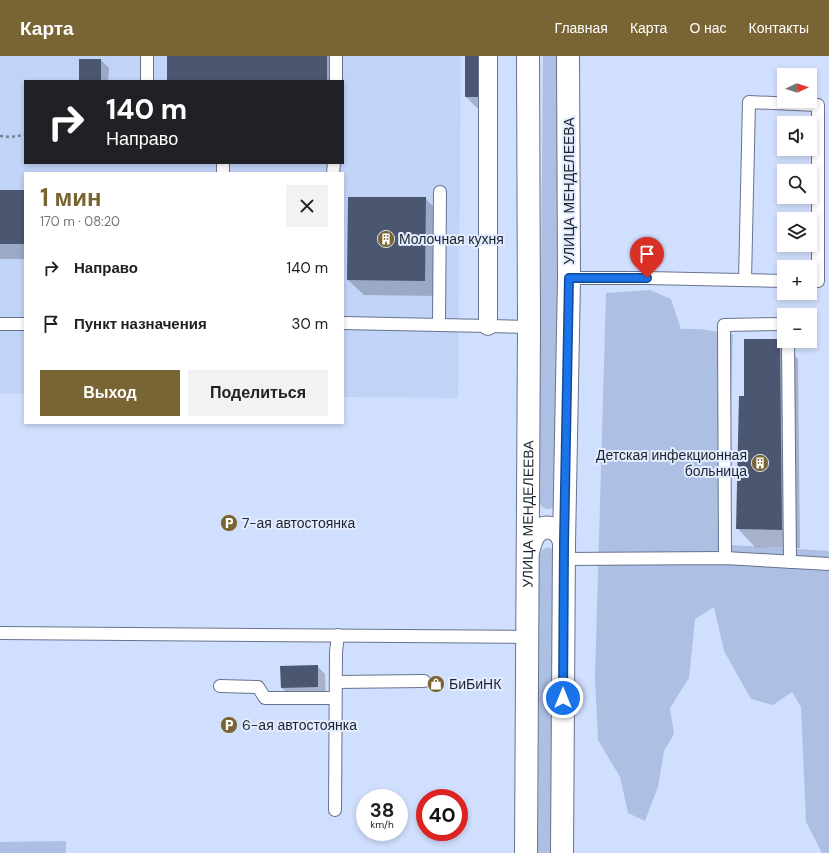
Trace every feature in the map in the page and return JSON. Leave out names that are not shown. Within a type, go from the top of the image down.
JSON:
[{"type":"street","points":[[488,56],[488,326]]},
{"type":"street","name":"УЛИЦА МЕНДЕЛЕЕВА","points":[[526,853],[529,326],[528,56]]},
{"type":"street","name":"УЛИЦА МЕНДЕЛЕЕВА","points":[[562,853],[564,552],[569,278],[568,56]]},
{"type":"street","points":[[528,552],[534,535],[539,530],[551,528],[557,530],[563,538],[564,552]]},
{"type":"lane","points":[[147,56],[147,80]]},
{"type":"lane","points":[[336,56],[336,80]]},
{"type":"lane","points":[[746,280],[749,102],[818,105],[817,281]]},
{"type":"lane","points":[[439,325],[440,192]]},
{"type":"lane","points":[[569,278],[777,281]]},
{"type":"lane","points":[[344,323],[529,326]]},
{"type":"lane","points":[[0,324],[24,324]]},
{"type":"lane","points":[[725,558],[724,325],[777,324]]},
{"type":"lane","points":[[788,348],[790,562]]},
{"type":"lane","points":[[564,552],[725,558],[829,564]]},
{"type":"lane","points":[[0,633],[527,637]]},
{"type":"lane","points":[[335,810],[335,698],[338,635]]},
{"type":"lane","points":[[336,682],[424,681]]},
{"type":"lane","points":[[220,686],[258,687],[265,698],[335,698]]},
{"type":"path","points":[[0,136],[10,137],[24,135]]},
{"type":"shaded area","points":[[0,56],[461,56],[458,398],[344,397],[344,172],[24,172],[24,394],[0,394]]},
{"type":"shaded area","points":[[543,56],[558,56],[556,503],[552,508],[548,509],[542,507],[539,502]]},
{"type":"shaded area","points":[[650,290],[671,299],[681,329],[700,329],[733,334],[729,487],[730,545],[829,551],[829,853],[822,853],[806,822],[801,707],[792,692],[773,705],[751,699],[724,651],[714,607],[695,619],[689,678],[670,708],[674,734],[664,751],[658,787],[645,821],[628,813],[620,777],[598,740],[595,678],[606,293]]},
{"type":"shaded area","points":[[548,547],[554,550],[553,853],[538,853],[539,556],[542,550]]},
{"type":"shaded area","points":[[66,841],[66,853],[0,853],[0,842]]},
{"type":"building","points":[[167,56],[327,56],[327,80],[167,80]]},
{"type":"building","points":[[465,56],[478,56],[478,97],[465,97]]},
{"type":"building","points":[[79,59],[101,59],[101,80],[79,80]]},
{"type":"building","points":[[0,190],[24,190],[24,244],[0,244]]},
{"type":"building","name":"Молочная кухня","points":[[348,197],[426,197],[425,281],[347,280]]},
{"type":"building","name":"Детская инфекционная больница","points":[[744,339],[777,339],[777,348],[780,348],[782,530],[736,529],[739,396],[744,396]]},
{"type":"building","points":[[318,665],[318,687],[281,688],[280,666]]},
{"type":"place","name":"Молочная кухня","points":[[386,239]]},
{"type":"place","name":"Детская инфекционная больница","points":[[760,463]]},
{"type":"place","name":"7-ая автостоянка","points":[[229,523]]},
{"type":"place","name":"БиБиНК","points":[[436,684]]},
{"type":"place","name":"6-ая автостоянка","points":[[229,725]]},
{"type":"route","points":[[563,698],[569,278],[647,278]]}]
